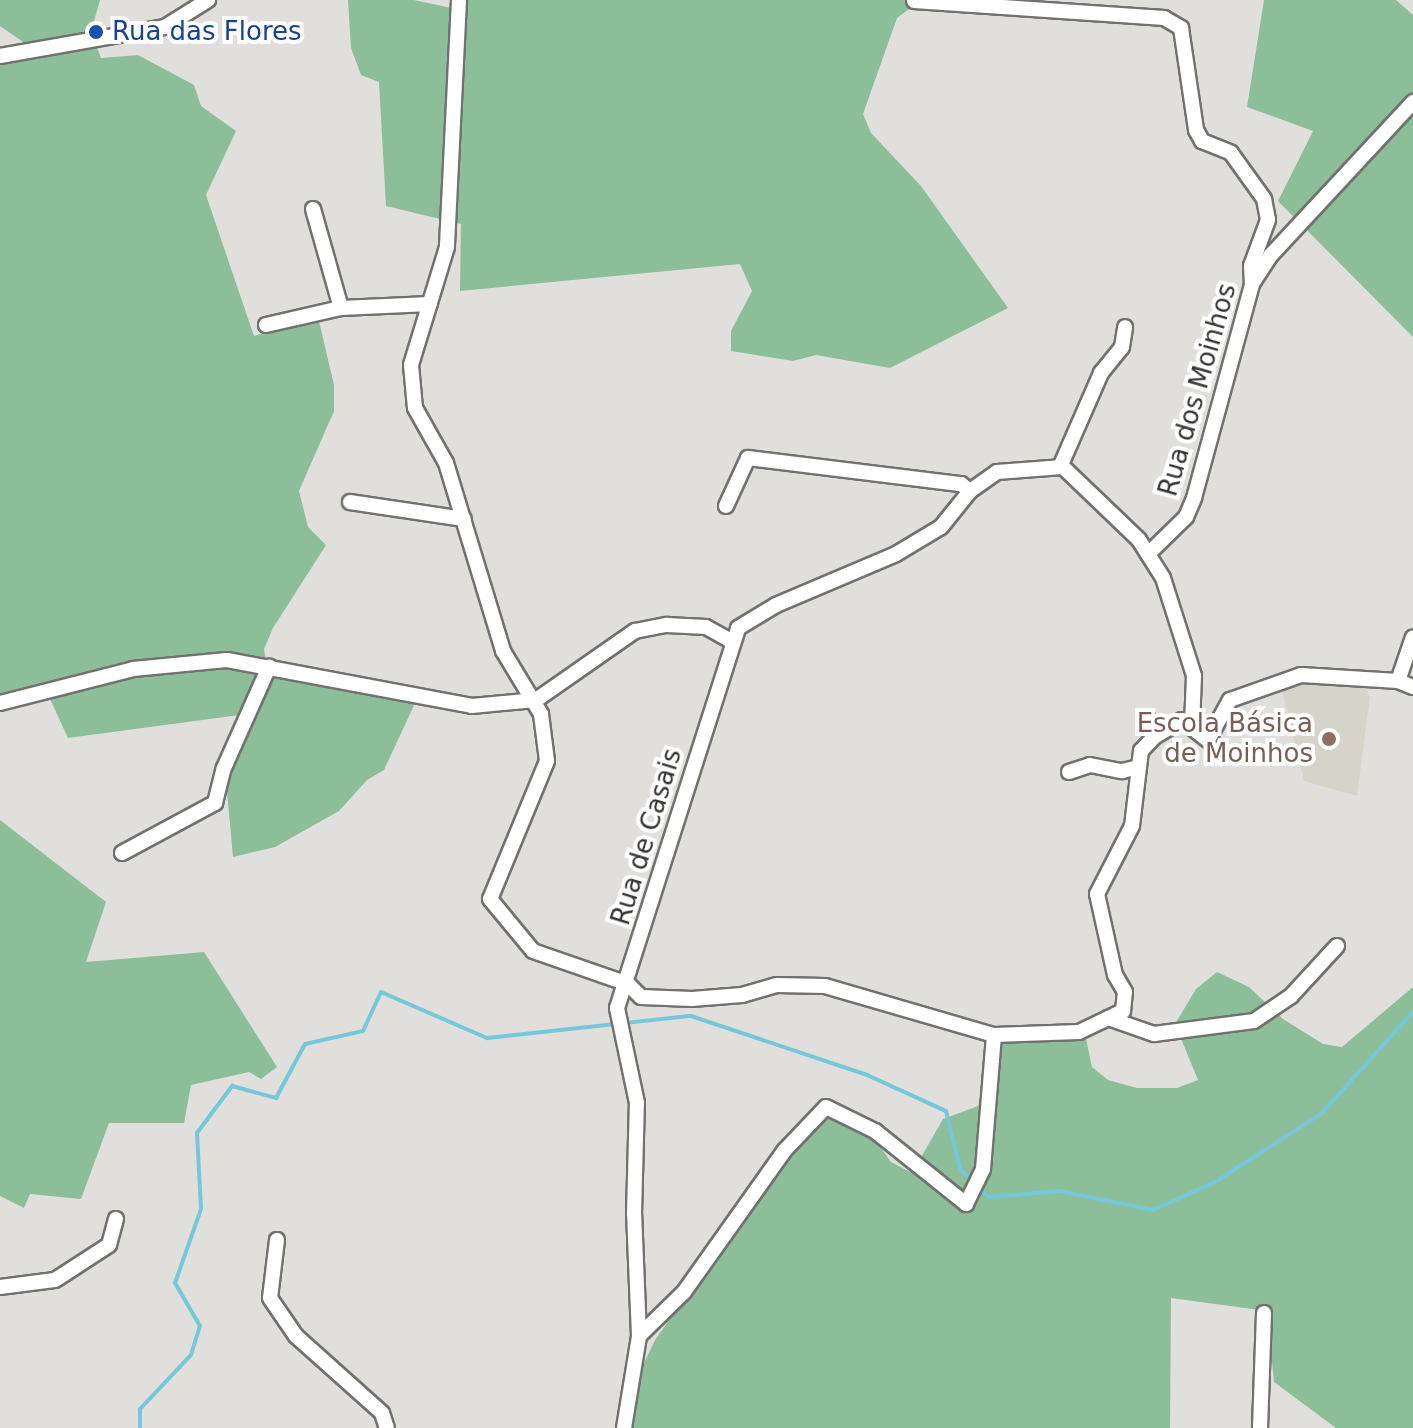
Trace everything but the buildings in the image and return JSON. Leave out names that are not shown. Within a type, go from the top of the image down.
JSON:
[{"type":"street","points":[[0,56],[165,27],[208,0]]},
{"type":"street","points":[[459,0],[447,247],[411,365],[415,408],[446,463],[503,651],[536,700],[547,761],[490,899],[533,951],[628,984],[641,997],[692,999],[742,995],[777,985],[825,986],[994,1035],[1079,1032],[1123,1011],[1125,992],[1115,975],[1097,894],[1132,826],[1141,751],[1154,737],[1182,720],[1208,740],[1230,700],[1301,675],[1398,681],[1413,687]]},
{"type":"street","points":[[914,1],[1032,3],[1164,18],[1181,28],[1196,130],[1202,141],[1231,153],[1264,199],[1268,220],[1251,266],[1252,284]]},
{"type":"street","name":"Rua dos Moinhos","points":[[1148,554],[1186,517],[1194,498],[1252,284],[1271,255],[1413,102]]},
{"type":"street","points":[[313,209],[341,308]]},
{"type":"street","points":[[266,325],[341,308],[430,304]]},
{"type":"street","points":[[1125,327],[1122,347],[1101,373],[1073,430],[1060,467],[1094,493],[1148,554],[1163,578],[1194,676],[1192,726]]},
{"type":"street","points":[[726,506],[748,458],[961,484],[970,491]]},
{"type":"street","name":"Rua de Casais","points":[[624,1428],[639,1336],[637,1103],[617,1013],[738,628],[776,605],[896,554],[941,527],[970,491],[997,472],[1060,467]]},
{"type":"street","points":[[350,502],[464,519]]},
{"type":"street","points":[[0,703],[133,669],[227,660],[472,706],[536,700],[635,631],[667,625],[706,627],[733,642]]},
{"type":"street","points":[[1398,681],[1413,637]]},
{"type":"street","points":[[122,853],[215,803],[224,768],[269,667]]},
{"type":"street","points":[[1147,717],[1154,737]]},
{"type":"street","points":[[1069,772],[1090,765],[1122,771],[1139,767]]},
{"type":"street","points":[[1108,1018],[1154,1034],[1254,1021],[1291,996],[1337,946]]},
{"type":"street","points":[[639,1336],[684,1292],[785,1150],[826,1107],[875,1131],[966,1204],[983,1169],[987,1147],[994,1035]]},
{"type":"street","points":[[0,1287],[55,1280],[109,1245],[116,1219]]},
{"type":"street","points":[[277,1240],[270,1298],[296,1336],[382,1413],[387,1428]]},
{"type":"street","points":[[1260,1428],[1264,1313]]},
{"type":"shaded area","name":"Escola Básica de Moinhos","points":[[1337,683],[1365,686],[1370,697],[1357,796],[1304,781],[1281,686]]},
{"type":"green space","points":[[0,0],[100,0],[91,32],[101,58],[138,55],[194,85],[201,106],[236,131],[206,195],[254,336],[318,317],[334,385],[334,411],[299,491],[308,527],[326,545],[273,628],[264,649],[267,668],[417,699],[384,770],[367,780],[339,811],[275,847],[233,857],[226,781],[247,714],[68,738],[50,699],[0,707],[0,63],[33,58],[26,44],[0,26]]},
{"type":"green space","points":[[348,0],[414,0],[466,11],[466,0],[921,0],[897,18],[863,114],[871,133],[921,186],[1008,308],[890,368],[816,355],[793,361],[731,351],[731,331],[752,291],[740,264],[460,291],[461,224],[386,206],[379,82],[361,75],[351,48]]},
{"type":"green space","points":[[1264,0],[1396,0],[1413,15],[1413,337],[1278,201],[1313,131],[1247,107]]},
{"type":"green space","points":[[0,820],[106,902],[86,962],[204,952],[277,1067],[261,1079],[249,1072],[191,1085],[184,1123],[109,1123],[81,1199],[30,1194],[24,1208],[0,1196]]},
{"type":"green space","points":[[1217,972],[1249,987],[1283,1019],[1323,1044],[1342,1047],[1413,987],[1413,1428],[1336,1428],[1274,1382],[1267,1311],[1171,1298],[1170,1428],[626,1428],[635,1382],[655,1340],[824,1103],[868,1130],[891,1162],[912,1173],[943,1119],[978,1106],[1000,1043],[1014,1034],[1086,1039],[1092,1067],[1108,1080],[1137,1088],[1177,1088],[1198,1080],[1175,1024],[1196,989]]},
{"type":"waterway","points":[[140,1428],[140,1409],[191,1355],[200,1326],[175,1283],[201,1209],[197,1133],[232,1086],[276,1098],[305,1044],[363,1031],[381,992],[487,1038],[691,1016],[867,1075],[946,1111],[960,1169],[967,1176]]},
{"type":"waterway","points":[[984,1193],[989,1197],[1060,1191],[1153,1210],[1217,1181],[1322,1113],[1413,1012]]},
{"type":"place","name":"Rua das Flores","points":[[96,32]]},
{"type":"place","name":"Escola Básica de Moinhos","points":[[1329,739]]}]
